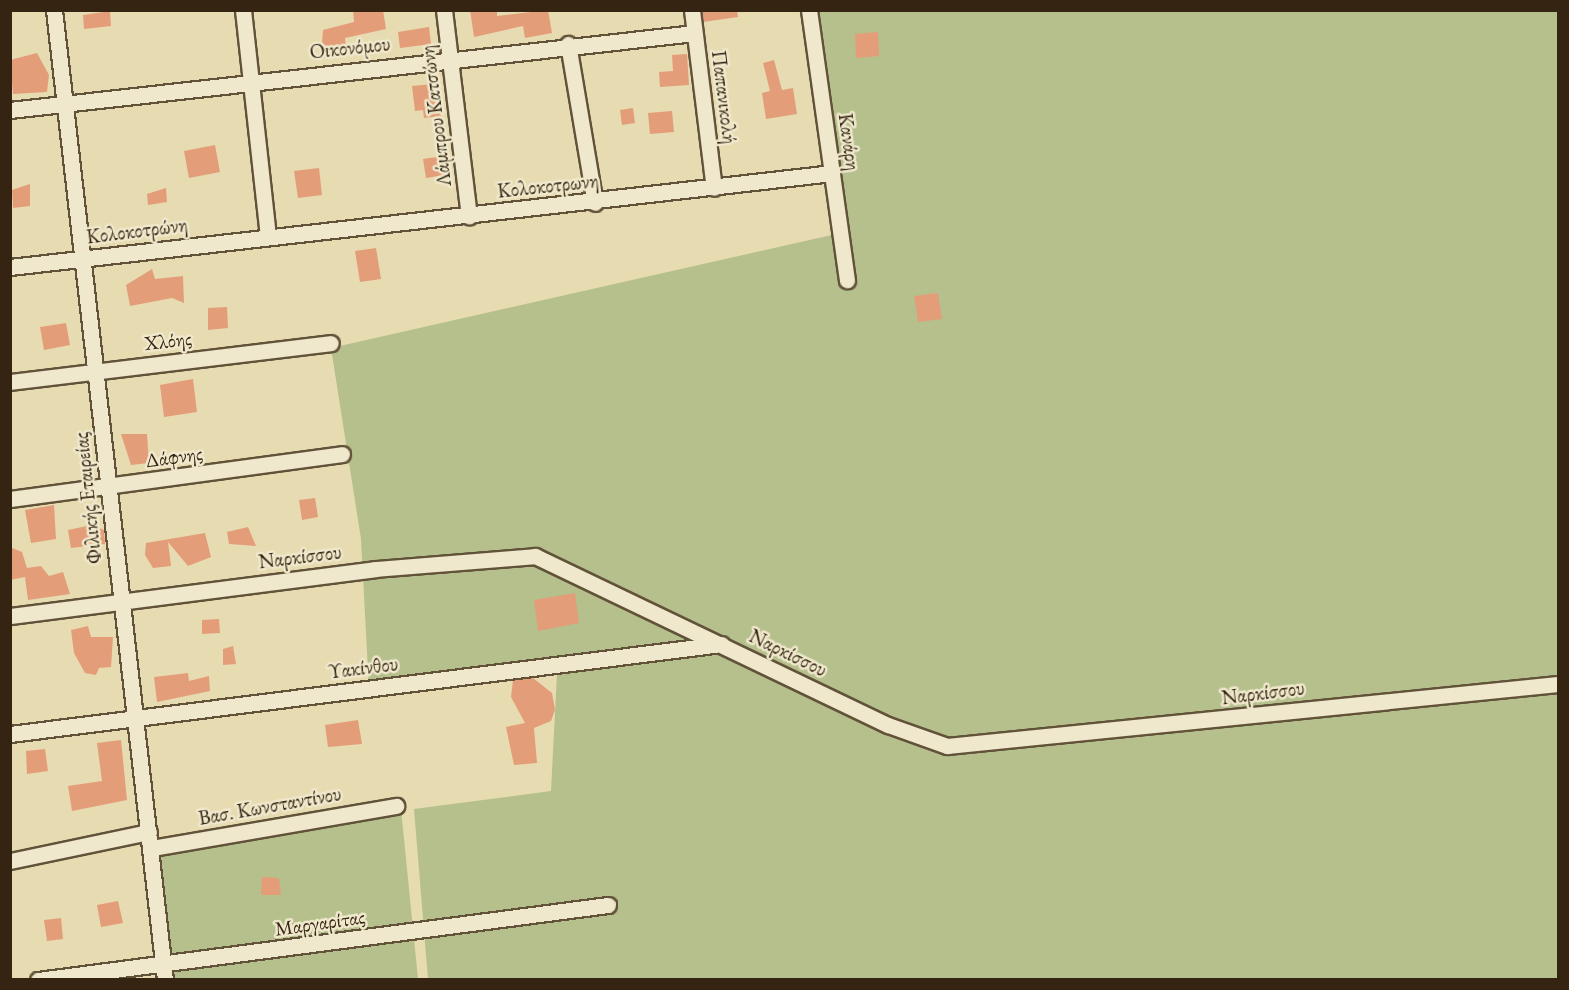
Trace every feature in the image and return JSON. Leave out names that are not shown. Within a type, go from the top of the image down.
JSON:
[{"type":"street","name":"Φιλικής Εταιρείας","points":[[54,10],[164,972]]},
{"type":"street","points":[[243,10],[253,79],[268,236]]},
{"type":"street","name":"Λάμπρου Κατσώνη","points":[[444,10],[469,216]]},
{"type":"street","name":"Παπανικολή","points":[[692,10],[714,188]]},
{"type":"street","name":"Κανάρη","points":[[809,10],[847,280]]},
{"type":"street","name":"Οικονόμου","points":[[10,110],[253,79],[450,59],[568,44],[694,33]]},
{"type":"street","points":[[568,44],[595,203]]},
{"type":"street","name":"Κολοκοτρωνη","points":[[268,236],[595,203],[832,173]]},
{"type":"street","name":"Κολοκοτρώνη","points":[[10,267],[268,236]]},
{"type":"street","name":"Χλόης","points":[[10,382],[331,343]]},
{"type":"street","name":"Δάφνης","points":[[10,499],[342,454]]},
{"type":"street","name":"Ναρκίσσου","points":[[10,616],[510,555],[555,564],[888,725],[947,746],[1558,684]]},
{"type":"street","name":"Υακίνθου","points":[[10,734],[721,644]]},
{"type":"street","name":"Βασ. Κωνσταντίνου","points":[[10,861],[396,806]]},
{"type":"street","name":"Μαργαρίτας","points":[[38,980],[164,972],[608,905]]},
{"type":"green space","points":[[818,11],[1558,11],[1558,979],[428,979],[414,809],[551,791],[557,674],[369,689],[361,539],[331,348],[836,234]]},
{"type":"green space","points":[[401,809],[418,979],[169,979],[158,851]]},
{"type":"building","points":[[353,10],[383,10],[386,29],[345,38],[346,54],[321,58],[323,30],[354,22]]},
{"type":"building","points":[[470,10],[497,10],[497,16],[548,10],[552,33],[525,38],[523,26],[474,37]]},
{"type":"building","points":[[702,10],[737,10],[738,17],[703,22]]},
{"type":"building","points":[[110,11],[111,26],[84,29],[83,15]]},
{"type":"building","points":[[429,27],[431,44],[400,48],[398,32]]},
{"type":"building","points":[[878,32],[879,56],[856,58],[855,34]]},
{"type":"building","points":[[37,53],[49,75],[47,92],[13,94],[10,60]]},
{"type":"building","points":[[687,54],[689,85],[660,87],[659,72],[673,71],[672,55]]},
{"type":"building","points":[[774,60],[782,90],[793,88],[797,114],[766,119],[762,93],[770,91],[763,63]]},
{"type":"building","points":[[433,84],[441,116],[424,118],[423,110],[415,111],[412,86]]},
{"type":"building","points":[[633,108],[635,123],[622,125],[620,110]]},
{"type":"building","points":[[672,111],[674,132],[650,134],[648,113]]},
{"type":"building","points":[[215,145],[220,172],[189,178],[184,151]]},
{"type":"building","points":[[443,156],[445,175],[426,178],[423,159]]},
{"type":"building","points":[[319,168],[322,195],[298,198],[294,171]]},
{"type":"building","points":[[30,184],[30,206],[13,208],[12,190]]},
{"type":"building","points":[[166,188],[167,202],[148,205],[147,194]]},
{"type":"building","points":[[376,248],[381,279],[360,282],[355,251]]},
{"type":"building","points":[[152,269],[155,279],[183,276],[184,303],[172,298],[130,306],[126,285]]},
{"type":"building","points":[[938,293],[942,319],[918,322],[914,296]]},
{"type":"building","points":[[227,307],[228,328],[208,330],[208,308]]},
{"type":"building","points":[[66,323],[70,345],[44,350],[40,327]]},
{"type":"building","points":[[193,379],[197,412],[164,417],[160,385]]},
{"type":"building","points":[[121,434],[147,434],[149,463],[131,465]]},
{"type":"building","points":[[315,498],[318,517],[302,520],[299,500]]},
{"type":"building","points":[[54,505],[56,539],[31,543],[25,510]]},
{"type":"building","points":[[92,525],[104,530],[105,544],[71,548],[68,530]]},
{"type":"building","points":[[248,527],[256,546],[229,544],[227,532]]},
{"type":"building","points":[[205,533],[211,557],[188,566],[168,542],[171,566],[153,568],[145,555],[146,543]]},
{"type":"building","points":[[10,547],[22,552],[27,568],[41,566],[49,576],[63,572],[70,594],[28,600],[25,577],[10,580]]},
{"type":"building","points":[[575,593],[579,623],[538,631],[534,600]]},
{"type":"building","points":[[219,619],[220,633],[202,634],[202,620]]},
{"type":"building","points":[[88,626],[91,637],[113,637],[111,667],[99,668],[96,675],[85,673],[74,653],[71,630]]},
{"type":"building","points":[[233,646],[236,664],[223,665],[223,649]]},
{"type":"building","points":[[188,673],[189,681],[209,676],[210,691],[157,702],[154,677]]},
{"type":"building","points":[[533,678],[552,693],[555,710],[551,721],[534,728],[537,763],[514,765],[506,727],[525,723],[511,697],[513,680]]},
{"type":"building","points":[[358,720],[362,744],[328,747],[325,725]]},
{"type":"building","points":[[121,740],[127,800],[72,811],[68,786],[102,781],[97,743]]},
{"type":"building","points":[[45,749],[48,771],[27,774],[26,751]]},
{"type":"building","points":[[262,877],[279,878],[281,895],[261,895]]},
{"type":"building","points":[[118,901],[123,923],[101,927],[97,905]]},
{"type":"building","points":[[61,918],[63,939],[47,941],[44,920]]}]
